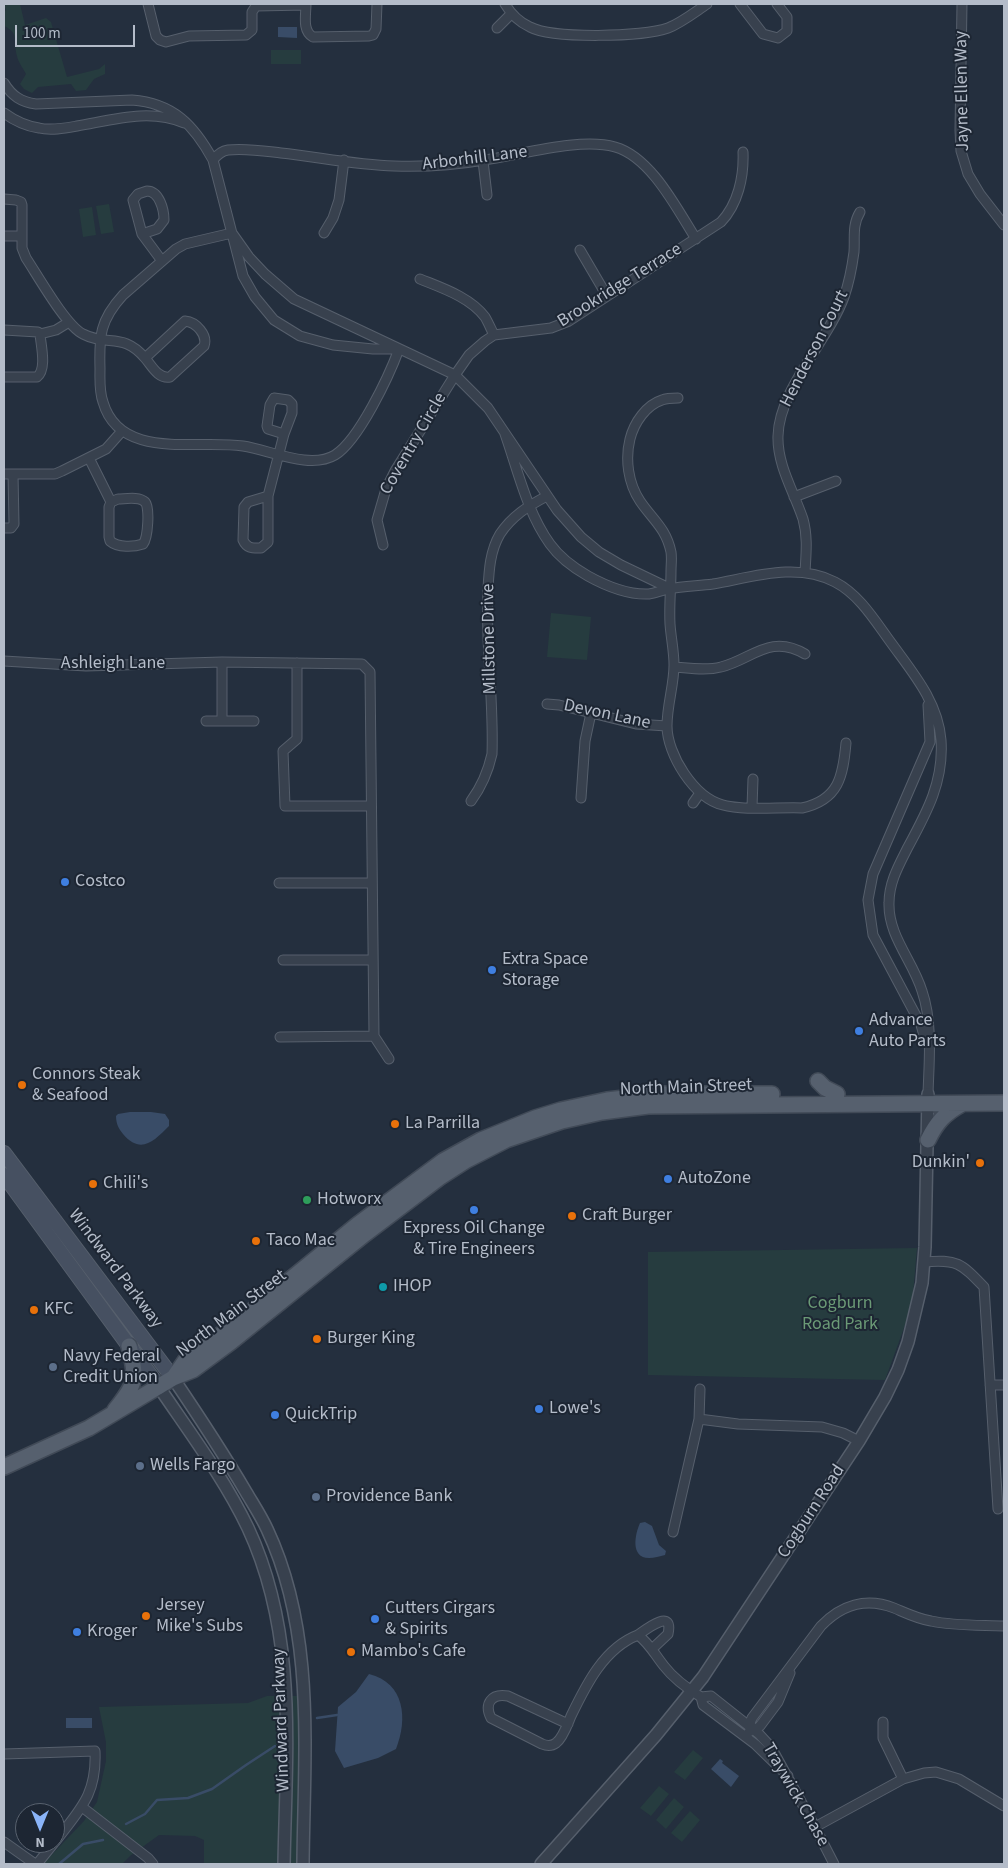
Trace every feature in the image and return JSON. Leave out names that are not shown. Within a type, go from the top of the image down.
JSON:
[{"type":"main road","points":[[818,1081],[825,1088],[838,1094]]},
{"type":"main road","name":"North Main Street","points":[[173,1378],[185,1361],[420,1177],[455,1154],[495,1133],[561,1110],[624,1097],[681,1093],[838,1094],[928,1099],[963,1104],[1004,1104]]},
{"type":"main road","name":"North Main Street","points":[[173,1378],[193,1370],[364,1234],[439,1178],[480,1153],[520,1135],[591,1114],[648,1106],[928,1099],[1004,1095]]},
{"type":"main road","points":[[928,1140],[942,1118],[963,1104]]},
{"type":"main road","name":"Windward Parkway","points":[[4,1153],[173,1378]]},
{"type":"main road","name":"Windward Parkway","points":[[4,1175],[159,1387]]},
{"type":"main road","points":[[111,1416],[131,1388],[135,1378],[135,1369],[129,1346]]},
{"type":"main road","points":[[4,1467],[81,1432],[173,1378]]},
{"type":"street","points":[[148,4],[156,36],[166,42],[189,36],[246,35],[252,30],[252,12],[256,6],[306,5],[306,30],[310,36],[369,36],[373,35],[376,29],[377,4]]},
{"type":"street","points":[[505,4],[511,14],[530,28],[550,33],[624,35],[648,34],[669,28],[707,4]]},
{"type":"street","points":[[740,4],[763,34],[778,38],[787,31],[787,17],[777,4]]},
{"type":"street","name":"Jayne Ellen Way","points":[[962,4],[961,151],[968,174],[976,188],[1004,225]]},
{"type":"street","points":[[497,28],[511,14]]},
{"type":"street","points":[[4,83],[9,92],[26,103],[132,100],[147,101],[174,112],[203,142],[213,160],[243,276],[255,297],[274,320],[300,336],[333,345],[373,349],[399,349]]},
{"type":"street","points":[[4,113],[18,123],[41,129],[67,128],[140,115],[167,118],[182,122],[190,127]]},
{"type":"street","name":"Arborhill Lane","points":[[213,160],[219,153],[243,150],[392,166],[422,166],[483,161],[577,144],[604,144],[621,149],[637,158],[645,166],[667,193],[696,239]]},
{"type":"street","name":"Brookridge Terrace","points":[[494,334],[551,328],[569,321],[721,222],[730,212],[744,169],[743,152]]},
{"type":"street","points":[[324,233],[340,200],[344,160]]},
{"type":"street","points":[[483,161],[487,195]]},
{"type":"street","points":[[142,234],[157,229],[164,220],[157,196],[151,191],[138,194],[133,200],[142,234],[162,261]]},
{"type":"street","points":[[4,200],[21,202],[22,248],[26,258],[69,322],[82,334],[130,344],[137,348],[145,358],[160,376],[170,378],[204,346],[206,337],[193,323],[185,321],[145,358]]},
{"type":"street","name":"Henderson Court","points":[[804,572],[806,533],[779,454],[780,420],[788,398],[844,298],[852,269],[854,225],[860,212]]},
{"type":"street","points":[[232,233],[185,244],[162,261],[115,304],[105,320],[99,338],[102,400],[109,417],[122,431],[148,443],[236,445],[311,461],[333,456],[349,443],[387,380],[399,349]]},
{"type":"street","points":[[232,233],[264,274],[294,299],[455,375],[488,408],[504,434],[567,523],[598,552],[671,589]]},
{"type":"street","points":[[4,236],[22,236]]},
{"type":"street","points":[[580,250],[607,296]]},
{"type":"street","points":[[420,279],[448,290],[463,299],[484,317],[494,334],[469,355],[455,375]]},
{"type":"street","points":[[4,330],[35,331],[40,334],[56,330],[69,322]]},
{"type":"street","points":[[4,377],[40,376],[42,353],[40,334]]},
{"type":"street","name":"Coventry Circle","points":[[383,544],[377,520],[386,489],[455,375]]},
{"type":"street","points":[[678,398],[662,400],[646,408],[630,438],[628,453],[628,470],[633,487],[640,501],[657,521],[672,553],[670,624],[674,643],[674,667],[667,726],[669,740],[674,753],[690,782],[700,793],[722,805],[802,808],[823,800],[833,791],[840,779],[846,743]]},
{"type":"street","points":[[4,528],[11,528],[14,524],[8,474],[55,474],[106,448],[122,431]]},
{"type":"street","points":[[268,496],[248,502],[244,507],[243,540],[249,548],[261,548],[268,542],[268,496],[284,434]]},
{"type":"street","points":[[504,434],[536,521],[551,546],[572,566],[597,581],[622,590],[650,594],[781,572],[804,572],[819,575],[833,581],[858,598],[921,683],[936,716],[941,737],[942,759],[939,778],[930,806],[895,874],[890,889],[889,904],[893,931],[918,978],[923,994],[928,1019],[928,1099]]},
{"type":"street","points":[[89,458],[111,502],[109,507],[110,542],[118,546],[138,546],[144,544],[147,537],[148,508],[146,502],[140,499],[118,498],[111,502]]},
{"type":"street","points":[[794,496],[836,481]]},
{"type":"street","name":"Millstone Drive","points":[[472,801],[489,769],[492,754],[487,603],[492,551],[501,534],[516,514],[547,496]]},
{"type":"street","points":[[674,667],[720,668],[732,664],[756,650],[773,646],[791,648],[805,654]]},
{"type":"street","name":"Ashleigh Lane","points":[[4,662],[86,666],[222,662],[362,664],[370,672],[374,1036]]},
{"type":"street","points":[[222,662],[222,721]]},
{"type":"street","points":[[297,663],[297,739],[283,751],[285,806],[371,806]]},
{"type":"street","points":[[927,696],[930,742],[873,874],[868,900],[874,935],[921,1025],[929,1052]]},
{"type":"street","name":"Devon Lane","points":[[547,704],[559,705],[636,724],[667,726]]},
{"type":"street","points":[[581,798],[585,741],[591,713]]},
{"type":"street","points":[[206,721],[254,721]]},
{"type":"street","points":[[752,807],[753,779]]},
{"type":"street","points":[[693,803],[700,793]]},
{"type":"street","points":[[279,883],[372,883]]},
{"type":"street","points":[[283,960],[373,960]]},
{"type":"street","points":[[280,1036],[374,1036],[388,1059]]},
{"type":"street","name":"Cogburn Road","points":[[545,1863],[656,1735],[697,1694],[731,1637],[859,1441],[885,1397],[903,1356],[916,1312],[924,1262],[928,1099]]},
{"type":"street","points":[[924,1262],[946,1260],[957,1264],[968,1270],[984,1287],[990,1385],[1000,1480],[998,1509]]},
{"type":"street","name":"Windward Parkway","points":[[173,1378],[216,1442],[267,1528],[288,1587],[296,1617],[303,1671],[303,1864]]},
{"type":"street","points":[[990,1385],[1004,1385]]},
{"type":"street","name":"Windward Parkway","points":[[159,1387],[235,1502],[249,1530],[277,1612],[286,1688],[284,1864]]},
{"type":"street","points":[[673,1532],[699,1419],[700,1389]]},
{"type":"street","points":[[699,1419],[738,1424],[822,1427],[843,1433],[859,1441]]},
{"type":"street","name":"Traywick Chase","points":[[746,1736],[752,1729],[760,1726],[778,1702],[795,1662],[821,1626],[831,1616],[852,1604],[881,1604],[918,1618],[941,1623],[1004,1626]]},
{"type":"street","points":[[568,1724],[500,1694],[491,1699],[488,1704],[488,1712],[492,1718],[548,1746],[558,1742],[568,1724],[585,1687],[604,1660],[627,1640],[638,1636],[656,1622],[662,1621],[666,1623],[669,1630],[668,1634],[652,1649]]},
{"type":"street","points":[[638,1636],[647,1642],[664,1667],[697,1694],[703,1705],[764,1751],[788,1776]]},
{"type":"street","name":"Traywick Chase","points":[[697,1694],[711,1696],[771,1747],[834,1864]]},
{"type":"street","points":[[883,1722],[883,1738],[903,1779]]},
{"type":"street","points":[[4,1754],[95,1751],[93,1785],[82,1808],[65,1829]]},
{"type":"street","points":[[815,1827],[903,1779],[924,1772],[948,1775],[970,1784],[1004,1806]]},
{"type":"street","points":[[82,1808],[148,1858],[153,1864]]},
{"type":"street","points":[[4,1842],[36,1864],[46,1853]]},
{"type":"green space","points":[[20,4],[25,25],[46,18],[51,22],[67,77],[99,69],[105,64],[105,74],[94,79],[86,90],[76,91],[71,84],[38,87],[32,93],[24,89],[20,84],[26,74],[19,63],[15,38],[12,32],[4,26],[4,12],[6,10],[4,5]]},
{"type":"green space","points":[[271,50],[301,50],[301,64],[271,64]]},
{"type":"green space","points":[[109,204],[114,232],[101,234],[96,206]]},
{"type":"green space","points":[[92,207],[96,235],[83,237],[79,209]]},
{"type":"green space","points":[[551,613],[591,617],[587,660],[547,657]]},
{"type":"green space","name":"Cogburn Road Park","points":[[917,1248],[912,1306],[885,1380],[648,1375],[648,1252]]},
{"type":"green space","points":[[267,1696],[301,1696],[298,1864],[204,1864],[204,1840],[195,1836],[159,1835],[122,1864],[43,1864],[53,1853],[65,1853],[65,1841],[84,1821],[97,1802],[106,1761],[106,1742],[99,1707],[248,1703]]},
{"type":"green space","points":[[693,1750],[703,1758],[685,1780],[674,1772]]},
{"type":"green space","points":[[659,1786],[669,1794],[651,1816],[640,1808]]},
{"type":"green space","points":[[674,1798],[684,1807],[666,1829],[656,1820]]},
{"type":"green space","points":[[690,1811],[700,1820],[682,1842],[671,1833]]},
{"type":"water","points":[[278,27],[297,27],[297,38],[278,37]]},
{"type":"water","points":[[130,1112],[165,1114],[169,1120],[169,1126],[153,1141],[142,1145],[136,1144],[123,1134],[119,1128],[116,1116]]},
{"type":"water","points":[[645,1522],[652,1526],[659,1545],[666,1551],[665,1555],[649,1558],[643,1557],[636,1550],[636,1539],[640,1523]]},
{"type":"water","points":[[369,1674],[390,1685],[397,1694],[402,1714],[400,1738],[396,1749],[378,1758],[344,1768],[335,1751],[338,1707],[356,1692]]},
{"type":"water","points":[[66,1718],[92,1718],[92,1728],[66,1728]]},
{"type":"water","points":[[720,1759],[723,1761],[722,1763],[739,1776],[731,1787],[711,1769]]},
{"type":"waterway","points":[[317,1718],[337,1715]]},
{"type":"waterway","points":[[126,1824],[145,1814],[157,1800],[188,1798],[212,1789],[275,1746]]},
{"type":"waterway","points":[[59,1864],[83,1844],[103,1840]]},
{"type":"place","name":"Costco","points":[[65,882]]},
{"type":"place","name":"Extra Space Storage","points":[[492,970]]},
{"type":"place","name":"Advance Auto Parts","points":[[859,1031]]},
{"type":"place","name":"Connors Steak & Seafood","points":[[22,1085]]},
{"type":"place","name":"La Parrilla","points":[[395,1124]]},
{"type":"place","name":"Dunkin'","points":[[980,1163]]},
{"type":"place","name":"AutoZone","points":[[668,1179]]},
{"type":"place","name":"Chili's","points":[[93,1184]]},
{"type":"place","name":"Hotworx","points":[[307,1200]]},
{"type":"place","name":"Express Oil Change & Tire Engineers","points":[[474,1210]]},
{"type":"place","name":"Craft Burger","points":[[572,1216]]},
{"type":"place","name":"Taco Mac","points":[[256,1241]]},
{"type":"place","name":"IHOP","points":[[383,1287]]},
{"type":"place","name":"KFC","points":[[34,1310]]},
{"type":"place","name":"Burger King","points":[[317,1339]]},
{"type":"place","name":"Navy Federal Credit Union","points":[[53,1367]]},
{"type":"place","name":"Lowe's","points":[[539,1409]]},
{"type":"place","name":"QuickTrip","points":[[275,1415]]},
{"type":"place","name":"Wells Fargo","points":[[140,1466]]},
{"type":"place","name":"Providence Bank","points":[[316,1497]]},
{"type":"place","name":"Jersey Mike's Subs","points":[[146,1616]]},
{"type":"place","name":"Cutters Cirgars & Spirits","points":[[375,1619]]},
{"type":"place","name":"Kroger","points":[[77,1632]]},
{"type":"place","name":"Mambo's Cafe","points":[[351,1652]]}]
